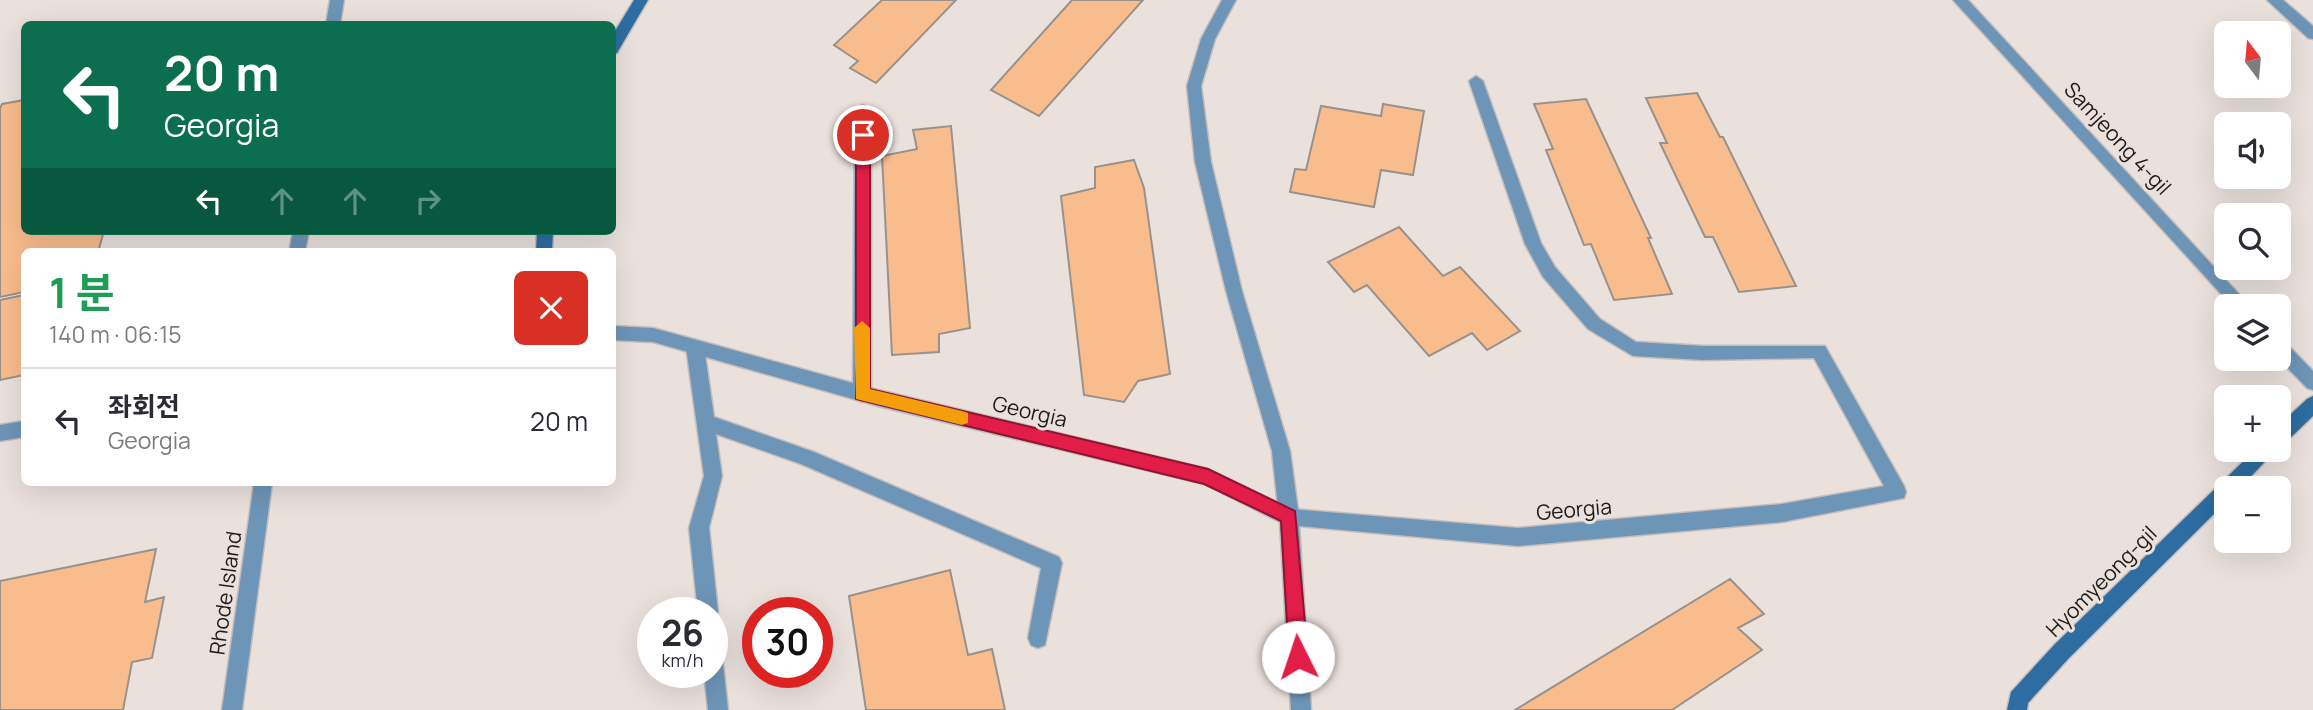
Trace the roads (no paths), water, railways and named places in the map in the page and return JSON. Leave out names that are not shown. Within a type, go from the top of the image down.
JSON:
[{"type":"street","points":[[334,21],[337,0]]},
{"type":"street","points":[[616,41],[641,0]]},
{"type":"street","points":[[1229,0],[1208,39],[1194,86],[1203,162],[1234,291],[1281,450],[1289,517],[1301,710]]},
{"type":"street","name":"Samjeong 4-gil","points":[[1959,0],[2231,294]]},
{"type":"street","points":[[2274,0],[2313,34]]},
{"type":"street","name":"Georgia","points":[[616,332],[653,335],[862,394],[1208,477],[1289,517],[1518,537],[1782,513],[1897,492],[1819,351],[1703,353],[1633,349],[1594,324],[1549,272],[1533,244],[1476,81]]},
{"type":"street","points":[[862,394],[863,110]]},
{"type":"street","points":[[695,347],[713,476],[699,528],[706,597]]},
{"type":"street","points":[[2291,360],[2313,383]]},
{"type":"street","points":[[2291,425],[2313,404]]},
{"type":"street","points":[[705,422],[807,458],[1052,563],[1038,638]]},
{"type":"street","points":[[0,433],[21,430]]},
{"type":"street","name":"Hyomyeong-gil","points":[[2240,476],[2255,462]]},
{"type":"street","name":"Rhode Island","points":[[232,710],[263,486]]},
{"type":"street","name":"Hyomyeong-gil","points":[[2017,710],[2018,699],[2062,652],[2214,502]]},
{"type":"street","points":[[716,688],[718,710]]}]
